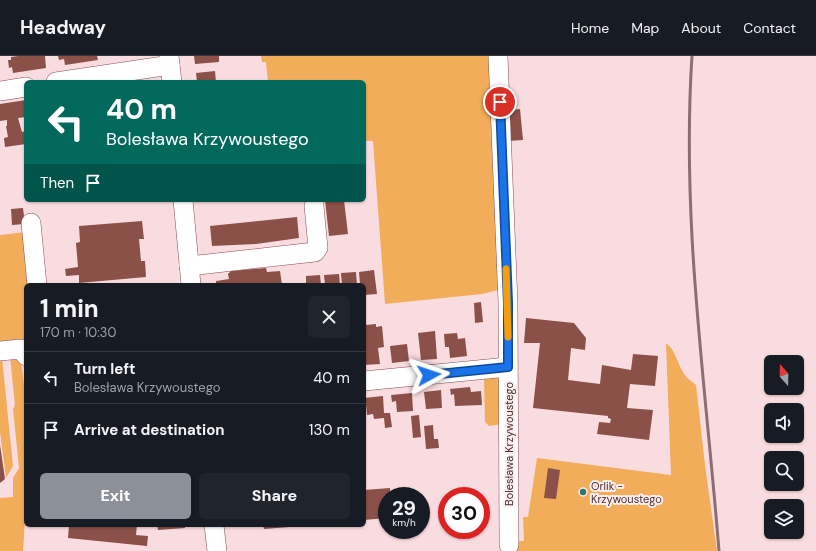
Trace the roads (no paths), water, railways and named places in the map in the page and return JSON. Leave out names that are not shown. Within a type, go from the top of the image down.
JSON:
[{"type":"street","name":"Bolesława Krzywoustego","points":[[498,56],[508,303],[509,545]]},
{"type":"street","points":[[72,80],[171,68]]},
{"type":"street","points":[[0,91],[24,87]]},
{"type":"street","points":[[183,202],[191,283]]},
{"type":"street","points":[[189,266],[315,252],[318,248],[314,206]]},
{"type":"street","points":[[31,223],[37,283]]},
{"type":"street","points":[[0,351],[21,349],[24,353]]},
{"type":"street","points":[[366,381],[508,367]]},
{"type":"street","points":[[214,527],[217,551]]},
{"type":"railway","points":[[692,56],[689,118],[692,242],[696,304],[719,551]]},
{"type":"place","name":"Orlik - Krzywoustego","points":[[583,492]]}]
